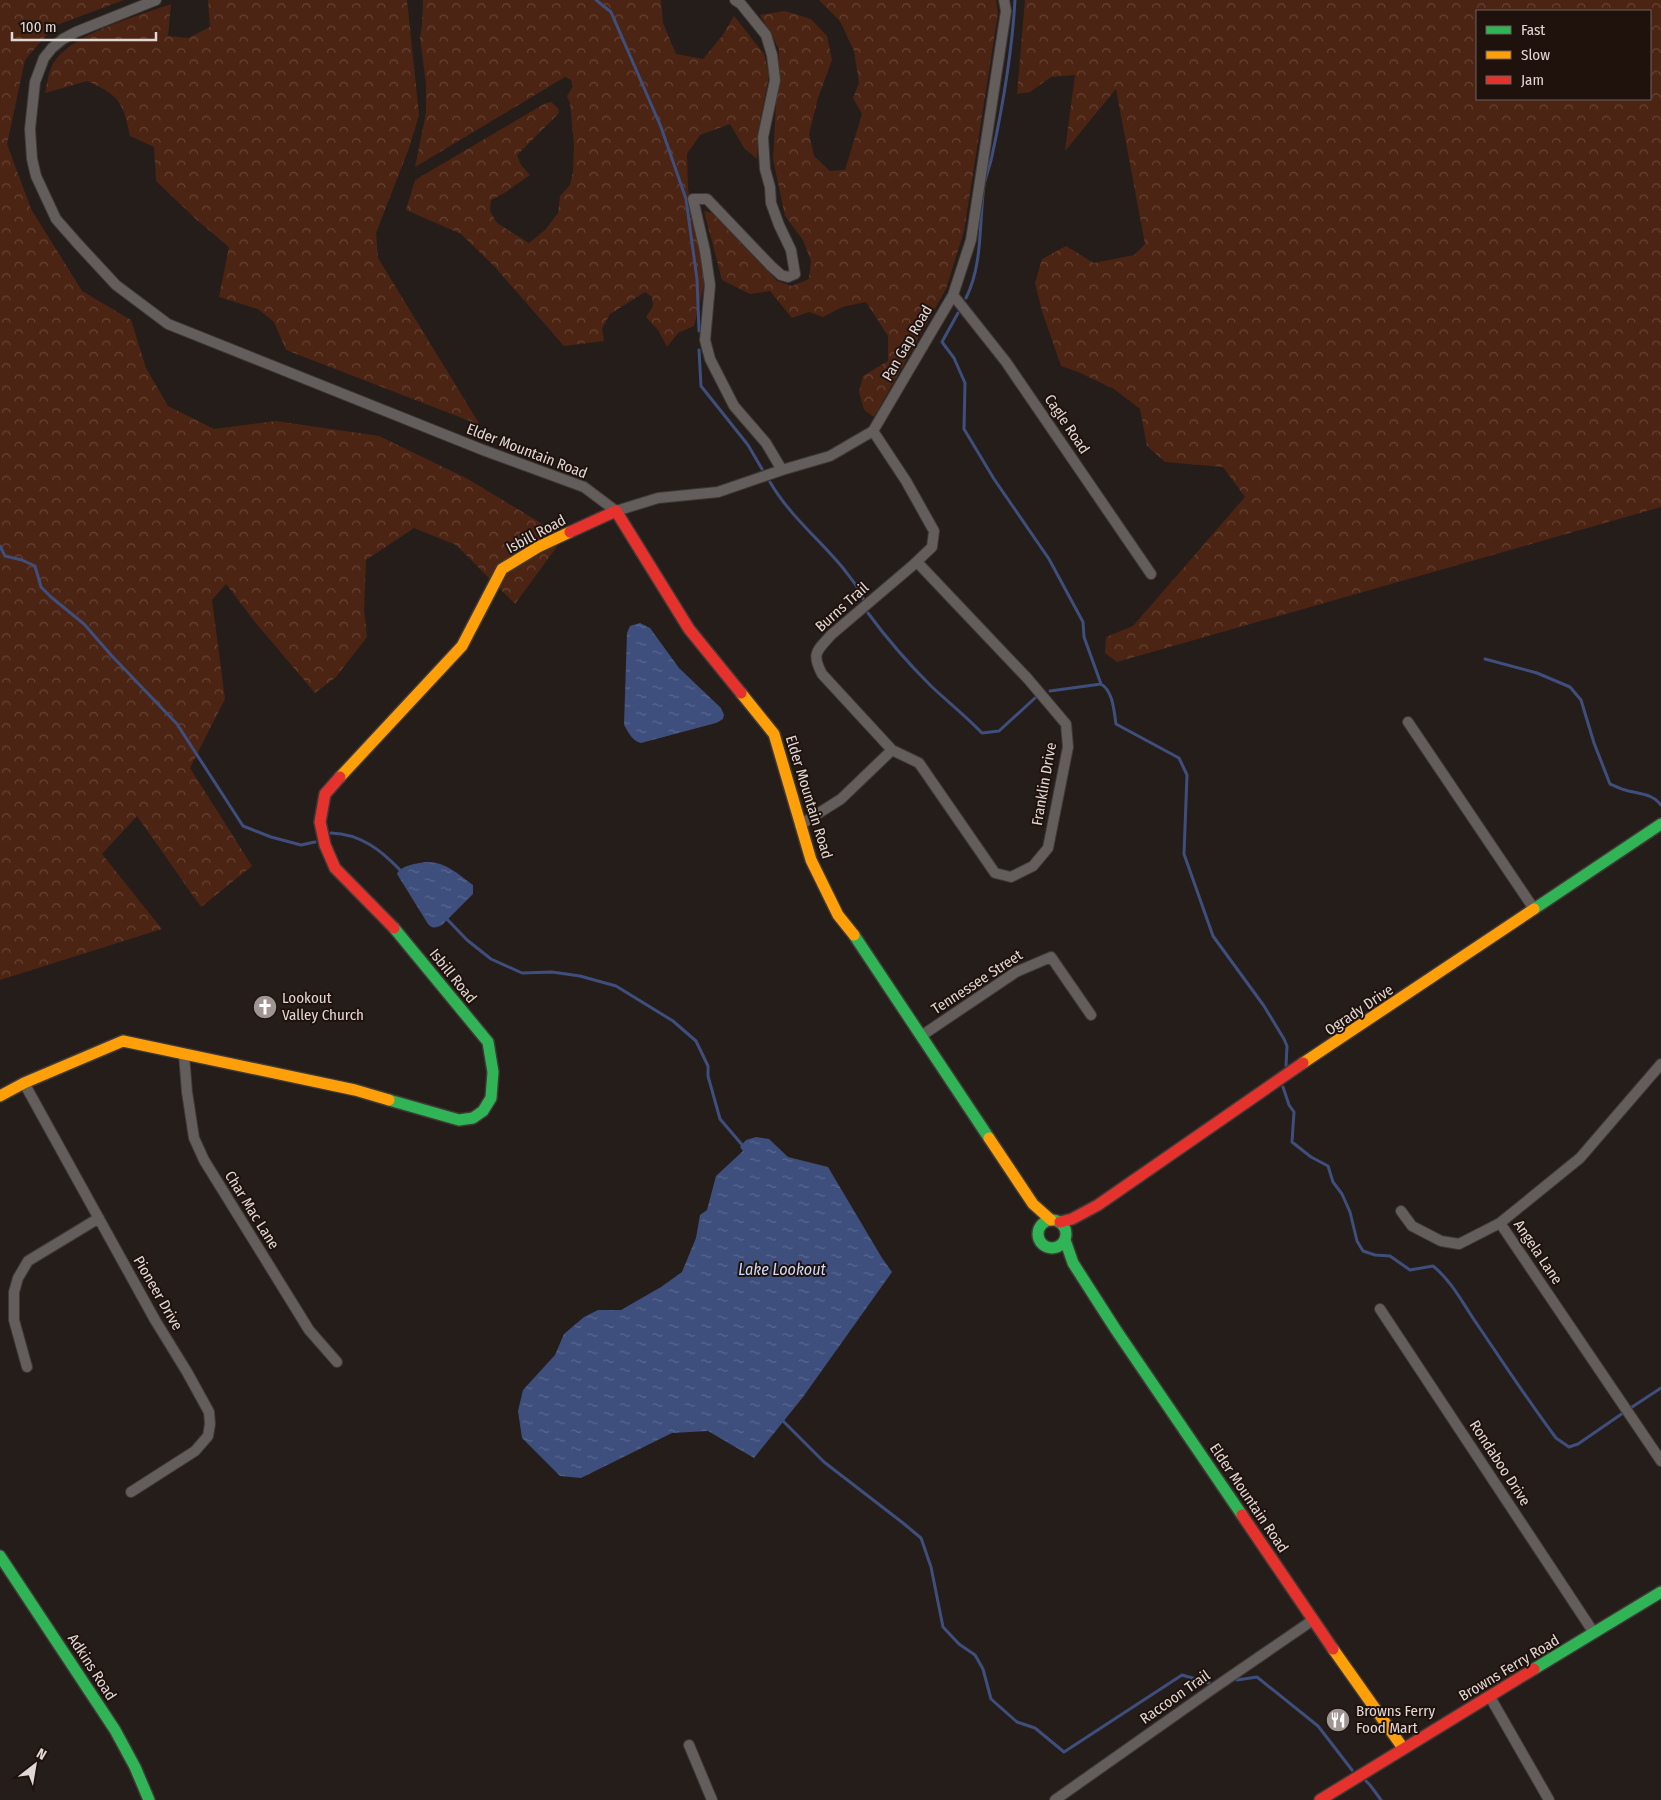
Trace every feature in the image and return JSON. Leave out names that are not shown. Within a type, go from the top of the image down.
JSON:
[{"type":"street","name":"Elder Mountain Road","points":[[156,0],[76,32],[63,39],[44,58],[35,82],[30,129],[32,159],[36,176],[56,219],[116,285],[168,324],[483,450],[584,487],[616,512],[690,629],[774,734],[788,775],[811,860],[838,915],[856,939],[1032,1204],[1040,1228],[1038,1236],[1040,1240],[1043,1244],[1073,1263]]},
{"type":"street","points":[[736,0],[766,35],[772,56],[775,80],[763,137],[765,169],[770,187],[771,203],[791,250],[795,274],[788,277],[781,275],[707,199],[693,199],[703,241],[710,284],[705,340],[717,375],[734,406],[766,443],[782,470]]},
{"type":"street","name":"Pan Gap Road","points":[[616,512],[658,498],[718,492],[830,456],[873,431],[953,295],[971,240],[1006,11],[1004,0]]},
{"type":"street","name":"Cagle Road","points":[[953,295],[1006,362],[1151,574]]},
{"type":"street","points":[[873,431],[906,481],[934,531],[932,547],[916,562]]},
{"type":"street","name":"Isbill Road","points":[[0,1096],[24,1083],[123,1041],[355,1090],[460,1120],[473,1118],[483,1111],[492,1098],[493,1072],[488,1042],[401,935],[335,868],[325,845],[320,822],[326,794],[462,646],[502,569],[538,547],[616,512]]},
{"type":"street","name":"Burns Trail","points":[[892,750],[822,674],[815,661],[820,647],[831,634],[916,562]]},
{"type":"street","name":"Franklin Drive","points":[[892,750],[919,763],[995,874],[1011,877],[1033,866],[1048,848],[1068,747],[1066,724],[1028,679],[916,562]]},
{"type":"street","points":[[1408,722],[1534,909]]},
{"type":"street","points":[[800,825],[841,799],[892,750]]},
{"type":"street","name":"Ogrady Drive","points":[[1061,1228],[1131,1183],[1268,1088],[1661,824]]},
{"type":"street","name":"Tennessee Street","points":[[921,1036],[1016,972],[1051,957],[1091,1015]]},
{"type":"street","name":"Char Mac Lane","points":[[184,1055],[194,1138],[204,1160],[309,1330],[337,1362]]},
{"type":"street","name":"Angela Lane","points":[[1661,1064],[1580,1158],[1500,1224],[1661,1461]]},
{"type":"street","name":"Pioneer Drive","points":[[24,1083],[155,1320],[209,1412],[208,1436],[195,1451],[131,1492]]},
{"type":"street","name":"Elder Mountain Road","points":[[1032,1204],[1061,1228],[1073,1263],[1118,1334],[1261,1542],[1312,1620],[1402,1748]]},
{"type":"street","points":[[1401,1211],[1412,1226],[1440,1241],[1459,1244],[1500,1224]]},
{"type":"street","points":[[27,1367],[14,1320],[14,1292],[18,1278],[28,1261],[99,1218]]},
{"type":"street","points":[[1040,1228],[1042,1224],[1061,1228],[1059,1246],[1050,1248]]},
{"type":"street","name":"Rondaboo Drive","points":[[1380,1309],[1594,1633]]},
{"type":"street","name":"Adkins Road","points":[[0,1556],[115,1730],[135,1767],[149,1800]]},
{"type":"street","name":"Browns Ferry Road","points":[[1320,1800],[1402,1748],[1490,1697],[1661,1592]]},
{"type":"street","name":"Raccoon Trail","points":[[1055,1800],[1312,1620]]},
{"type":"street","points":[[1490,1697],[1549,1800]]},
{"type":"street","points":[[689,1746],[712,1800]]},
{"type":"green space","points":[[0,0],[124,0],[54,26],[25,60],[7,144],[31,209],[82,291],[131,320],[146,368],[168,406],[214,429],[276,421],[379,436],[468,479],[564,537],[515,604],[456,545],[414,528],[366,560],[364,609],[367,637],[336,677],[315,693],[255,622],[226,584],[212,600],[225,699],[190,768],[252,866],[201,907],[137,816],[102,854],[162,929],[0,980]]},
{"type":"green space","points":[[208,0],[407,0],[419,115],[409,148],[376,233],[378,258],[480,425],[286,350],[274,322],[258,309],[219,297],[229,247],[198,221],[156,181],[154,147],[130,136],[125,115],[118,101],[106,91],[87,81],[45,93],[52,66],[72,44],[105,27],[171,4],[168,36],[188,38],[210,27]]},
{"type":"green space","points":[[423,0],[661,0],[663,23],[676,54],[703,59],[722,36],[734,16],[764,54],[769,76],[758,132],[757,159],[744,148],[730,124],[700,135],[687,154],[688,189],[706,277],[694,326],[678,333],[667,347],[658,330],[646,317],[653,306],[652,297],[645,292],[610,314],[602,329],[604,341],[564,346],[494,266],[461,234],[406,210],[415,180],[544,104],[551,102],[558,108],[559,113],[517,155],[521,165],[530,175],[491,200],[490,211],[497,223],[529,243],[545,230],[558,213],[560,196],[570,185],[573,172],[574,145],[570,103],[567,96],[573,86],[571,80],[565,77],[415,167],[426,113],[426,84],[420,38]]},
{"type":"green space","points":[[819,0],[996,0],[998,13],[964,231],[946,289],[874,417],[864,410],[859,392],[863,376],[888,361],[888,336],[866,302],[842,307],[823,317],[809,312],[792,318],[770,291],[750,294],[722,280],[704,211],[712,213],[777,281],[792,286],[809,279],[811,261],[803,240],[785,216],[773,159],[779,49],[760,15],[785,11],[811,19],[827,36],[832,60],[818,98],[809,134],[814,156],[830,171],[845,170],[862,114],[853,98],[859,83],[854,51],[840,21]]},
{"type":"green space","points":[[1025,0],[1661,0],[1661,507],[1117,662],[1105,653],[1106,637],[1133,626],[1245,497],[1223,467],[1165,462],[1147,446],[1140,409],[1114,389],[1061,366],[1042,311],[1035,283],[1042,259],[1066,246],[1094,263],[1134,255],[1145,244],[1116,89],[1065,151],[1075,75],[1051,77],[1030,92],[1017,94]]},
{"type":"water","points":[[640,623],[650,628],[679,668],[721,708],[724,715],[723,719],[716,723],[641,743],[631,736],[624,725],[627,633],[630,626]]},
{"type":"water","points":[[425,862],[445,866],[473,885],[473,894],[442,925],[436,927],[431,927],[428,924],[397,874],[405,867]]},
{"type":"water","name":"Lake Lookout","points":[[756,1137],[769,1139],[788,1157],[828,1167],[892,1272],[803,1397],[754,1458],[708,1431],[672,1433],[581,1478],[560,1476],[522,1438],[518,1411],[523,1390],[555,1355],[564,1334],[584,1317],[598,1310],[621,1310],[661,1287],[682,1272],[696,1238],[700,1215],[707,1210],[716,1176],[743,1151],[740,1147],[746,1140]]},
{"type":"waterway","points":[[596,0],[611,12],[661,127],[686,199],[697,279],[699,331]]},
{"type":"waterway","points":[[966,298],[978,257],[984,185],[992,156],[1003,98],[1012,39],[1015,0]]},
{"type":"waterway","points":[[958,313],[942,342],[954,358],[965,383],[964,429],[994,479],[1049,559],[1083,622],[1084,637],[1101,684],[1110,696],[1114,707],[1116,724],[1179,758],[1187,775],[1184,854],[1213,936],[1264,1006],[1284,1039],[1287,1046],[1286,1066]]},
{"type":"waterway","points":[[699,350],[701,386],[748,445],[762,469]]},
{"type":"waterway","points":[[770,482],[795,516],[843,568],[858,588],[864,601]]},
{"type":"waterway","points":[[0,546],[5,556],[22,560],[35,566],[41,587],[84,624],[177,724],[243,826],[271,837],[301,845],[315,842]]},
{"type":"waterway","points":[[868,613],[914,669],[982,733],[999,731],[1035,698]]},
{"type":"waterway","points":[[1485,659],[1537,673],[1570,687],[1581,700],[1594,743],[1610,784],[1623,790],[1649,796],[1661,805]]},
{"type":"waterway","points":[[1050,691],[1101,684]]},
{"type":"waterway","points":[[331,833],[352,836],[370,844],[401,871]]},
{"type":"waterway","points":[[445,917],[467,940],[491,959],[522,973],[552,972],[580,976],[616,986],[673,1021],[696,1041],[708,1066],[708,1076],[720,1119],[744,1147]]},
{"type":"waterway","points":[[1283,1087],[1289,1105],[1294,1112],[1292,1142],[1311,1157],[1328,1166],[1333,1182],[1342,1194],[1350,1212],[1357,1241],[1363,1251],[1375,1255],[1390,1256],[1410,1270],[1433,1266],[1440,1272],[1447,1279],[1556,1438],[1569,1447],[1578,1444],[1623,1413]]},
{"type":"waterway","points":[[1632,1407],[1661,1388]]},
{"type":"waterway","points":[[781,1419],[824,1462],[921,1538],[931,1567],[943,1627],[959,1644],[975,1655],[983,1669],[991,1699],[1017,1722],[1035,1728],[1064,1752],[1182,1675],[1209,1683]]},
{"type":"waterway","points":[[1237,1680],[1257,1677],[1318,1726],[1352,1770]]},
{"type":"waterway","points":[[1366,1781],[1381,1800]]},
{"type":"traffic: fast","points":[[1534,909],[1661,824]]},
{"type":"traffic: fast","points":[[389,1100],[459,1120],[473,1118],[483,1111],[491,1098],[493,1072],[488,1042],[394,928]]},
{"type":"traffic: fast","points":[[854,935],[989,1138]]},
{"type":"traffic: fast","points":[[1052,1220],[1062,1224],[1066,1234],[1062,1244],[1052,1248],[1042,1244],[1038,1234],[1042,1224],[1052,1220]]},
{"type":"traffic: fast","points":[[1065,1240],[1073,1263],[1116,1330],[1242,1515]]},
{"type":"traffic: fast","points":[[0,1556],[115,1730],[135,1767],[149,1800]]},
{"type":"traffic: fast","points":[[1534,1669],[1661,1592]]},
{"type":"traffic: slow","points":[[340,777],[462,646],[502,569],[538,547],[570,532]]},
{"type":"traffic: slow","points":[[741,693],[774,734],[811,860],[838,915],[854,935]]},
{"type":"traffic: slow","points":[[1303,1063],[1534,909]]},
{"type":"traffic: slow","points":[[0,1096],[24,1083],[123,1041],[355,1090],[389,1100]]},
{"type":"traffic: slow","points":[[989,1138],[1033,1204],[1051,1220]]},
{"type":"traffic: slow","points":[[1333,1649],[1403,1748]]},
{"type":"traffic: jam","points":[[570,532],[616,511],[689,629],[741,693]]},
{"type":"traffic: jam","points":[[340,777],[325,794],[320,822],[325,845],[335,868],[394,928]]},
{"type":"traffic: jam","points":[[1060,1222],[1072,1219],[1098,1205],[1303,1063]]},
{"type":"traffic: jam","points":[[1242,1515],[1333,1649]]},
{"type":"traffic: jam","points":[[1320,1800],[1534,1669]]},
{"type":"place","name":"Lookout Valley Church","points":[[265,1007]]},
{"type":"place","name":"Browns Ferry Food Mart","points":[[1338,1720]]}]
